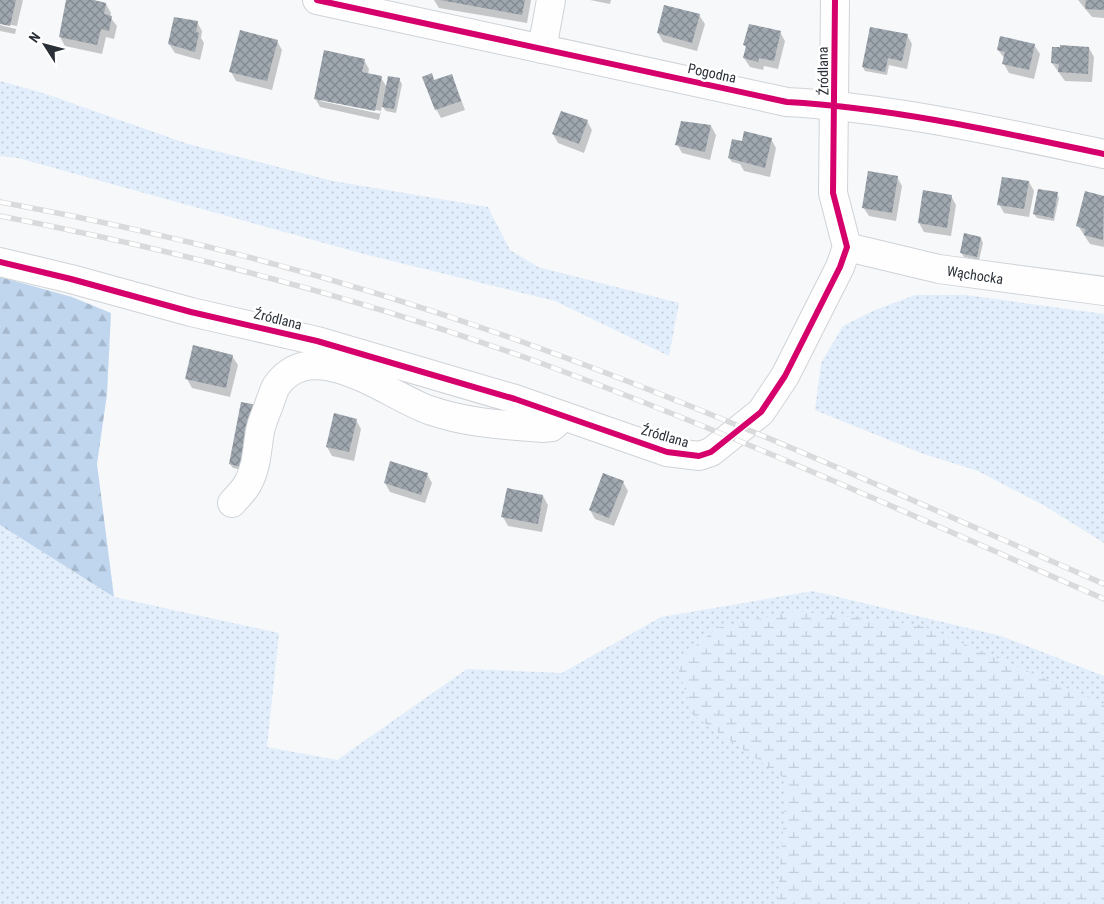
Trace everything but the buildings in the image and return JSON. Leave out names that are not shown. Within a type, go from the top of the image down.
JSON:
[{"type":"street","name":"Pogodna","points":[[317,0],[389,8],[542,49],[787,102],[836,105],[1006,133],[1104,154]]},
{"type":"street","points":[[542,49],[552,0]]},
{"type":"street","name":"Źródlana","points":[[0,262],[71,279],[191,312],[313,354],[515,399],[667,452],[692,457],[710,452],[761,412],[780,384],[840,267],[847,247],[834,193],[836,105],[835,0]]},
{"type":"street","name":"Wąchocka","points":[[847,247],[939,269],[1104,291]]},
{"type":"street","points":[[232,503],[248,484],[256,460],[261,429],[276,386],[313,354]]},
{"type":"green space","points":[[0,81],[43,93],[188,144],[333,181],[488,207],[510,250],[538,267],[679,303],[669,356],[555,301],[360,253],[18,158],[0,156]]},
{"type":"green space","points":[[0,277],[72,297],[111,313],[107,394],[97,464],[114,597],[0,525]]},
{"type":"green space","points":[[915,295],[966,295],[1104,314],[1104,543],[1045,506],[978,471],[921,453],[815,410],[821,363],[843,326],[875,310]]},
{"type":"green space","points":[[0,525],[114,597],[279,633],[267,747],[337,760],[467,669],[562,673],[661,617],[813,591],[1001,636],[1104,676],[1104,904],[0,904]]},
{"type":"green space","points":[[795,611],[920,625],[1104,704],[1104,904],[777,904],[787,780],[693,715],[676,662],[717,628]]},
{"type":"railway","points":[[0,202],[127,228],[253,258],[439,313],[500,334],[653,391],[804,453],[1104,584]]},
{"type":"railway","points":[[0,216],[147,247],[292,284],[436,327],[508,351],[711,429],[1104,599]]},
{"type":"cycle path","points":[[317,0],[787,102],[906,115],[986,129],[1104,154]]},
{"type":"cycle path","points":[[0,262],[71,279],[191,312],[317,341],[515,399],[667,452],[699,456],[711,452],[761,412],[785,376],[840,267],[847,247],[833,193],[835,0]]}]
